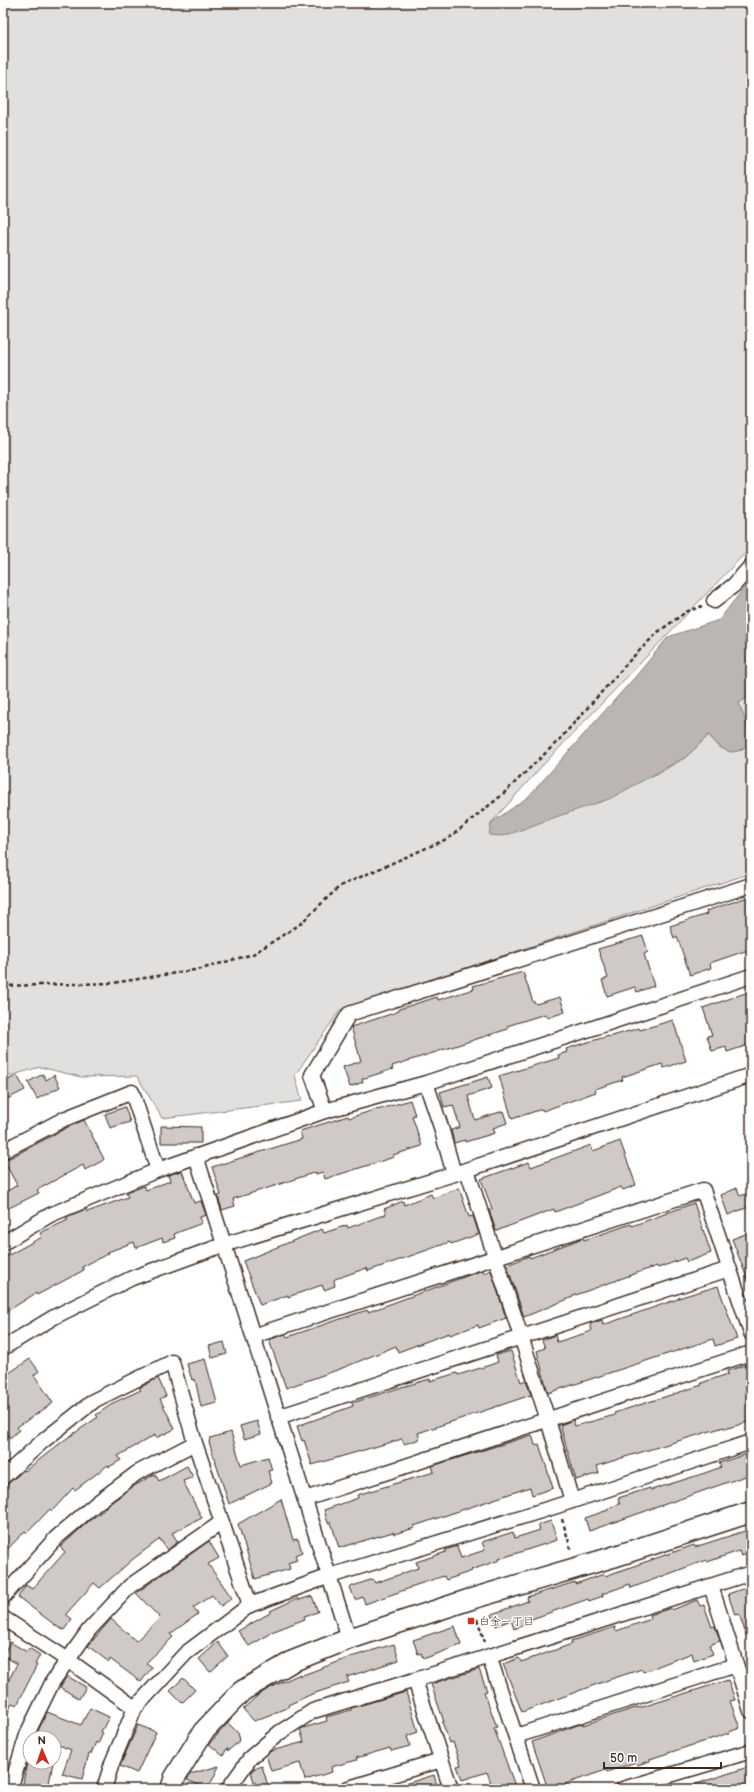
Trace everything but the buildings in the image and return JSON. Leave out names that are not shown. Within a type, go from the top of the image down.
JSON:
[{"type":"street","points":[[714,601],[734,584],[751,566]]},
{"type":"street","points":[[325,1111],[312,1075],[349,1014],[751,885]]},
{"type":"street","points":[[3,1244],[50,1215],[158,1170],[196,1156],[325,1111],[426,1083],[751,976]]},
{"type":"street","points":[[5,1343],[132,1278],[223,1245],[460,1172],[751,1075]]},
{"type":"street","points":[[426,1083],[440,1124],[495,1257],[548,1420],[572,1501]]},
{"type":"street","points":[[3,1151],[64,1119],[132,1092],[158,1170]]},
{"type":"street","points":[[196,1156],[223,1245],[350,1639]]},
{"type":"street","points":[[253,1336],[702,1190],[751,1333]]},
{"type":"street","points":[[278,1417],[729,1268]]},
{"type":"street","points":[[305,1499],[751,1354]]},
{"type":"street","points":[[3,1477],[43,1441],[95,1400],[172,1362],[195,1443],[250,1605]]},
{"type":"street","points":[[104,1789],[112,1763],[135,1708],[186,1653],[250,1605],[330,1576],[572,1501],[751,1442]]},
{"type":"street","points":[[3,1597],[56,1538],[98,1502],[137,1473],[195,1443]]},
{"type":"street","points":[[171,1789],[175,1777],[203,1732],[242,1691],[293,1661],[350,1639],[471,1599],[613,1557],[751,1512]]},
{"type":"street","points":[[10,1789],[28,1732],[54,1681],[90,1630],[130,1586],[222,1522]]},
{"type":"street","points":[[228,1789],[251,1757],[279,1733],[313,1711],[414,1680],[487,1651],[751,1573]]},
{"type":"street","points":[[711,1586],[751,1711]]},
{"type":"street","points":[[3,1618],[68,1660],[135,1708]]},
{"type":"street","points":[[487,1651],[533,1789]]},
{"type":"street","points":[[516,1736],[736,1665]]},
{"type":"street","points":[[414,1680],[451,1789]]},
{"type":"street","points":[[623,1789],[751,1751]]},
{"type":"street","points":[[346,1789],[441,1760]]},
{"type":"path","points":[[3,986],[113,983],[202,969],[254,954],[299,925],[340,886],[449,838],[502,795],[558,741],[630,660],[658,632],[686,612],[714,601]]},
{"type":"path","points":[[562,1521],[571,1549]]},
{"type":"path","points":[[478,1619],[487,1651]]},
{"type":"shaded area","points":[[3,3],[751,3],[751,547],[541,767],[491,823],[518,831],[659,773],[686,757],[709,735],[719,747],[723,749],[731,751],[742,750],[749,730],[738,703],[751,695],[751,873],[340,1010],[295,1075],[302,1101],[162,1118],[137,1076],[81,1077],[40,1067],[3,1078]]},
{"type":"shaded area","points":[[751,579],[751,695],[739,703],[749,730],[748,744],[742,749],[731,752],[718,745],[709,735],[686,757],[609,799],[503,836],[489,835],[491,823],[528,797],[636,676],[668,637],[719,620]]},
{"type":"place","name":"白金一丁目","points":[[471,1621]]}]
